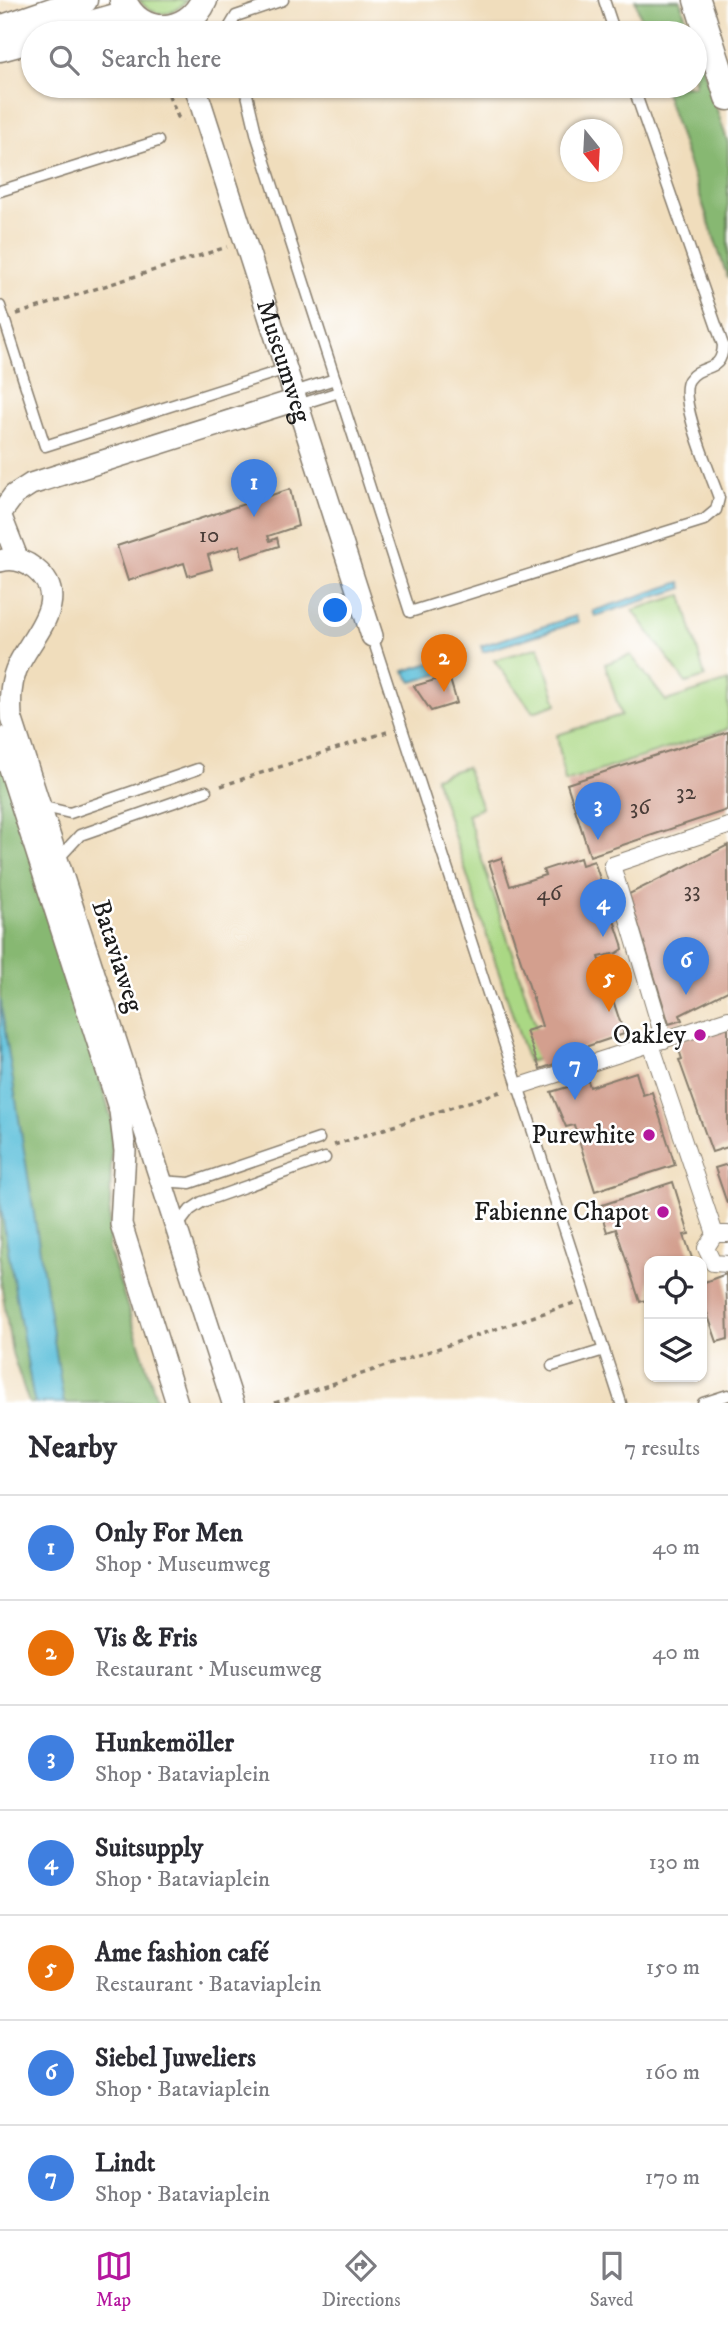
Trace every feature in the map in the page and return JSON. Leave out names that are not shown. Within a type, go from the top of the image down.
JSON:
[{"type":"street","points":[[23,21],[84,0]]},
{"type":"street","points":[[189,21],[204,0]]},
{"type":"street","points":[[697,0],[704,21]]},
{"type":"street","points":[[89,21],[126,6],[144,21]]},
{"type":"street","points":[[0,29],[21,22]]},
{"type":"street","points":[[707,31],[728,97]]},
{"type":"street","points":[[0,48],[21,43]]},
{"type":"street","name":"Museumweg","points":[[199,98],[372,636]]},
{"type":"street","points":[[9,561],[1,514],[14,495],[31,484],[296,399]]},
{"type":"street","points":[[0,487],[14,482],[31,484]]},
{"type":"street","name":"Bataviaweg","points":[[9,561],[40,573],[50,595],[46,620],[17,667],[10,691],[11,718],[233,1403]]},
{"type":"street","name":"Bataviaweg","points":[[0,738],[120,1111],[125,1151],[123,1234],[177,1403]]},
{"type":"street","points":[[728,826],[612,864],[657,1042],[721,1234],[708,1242],[707,1255],[716,1264],[728,1264]]},
{"type":"street","points":[[520,1086],[728,1019]]},
{"type":"lane","points":[[233,21],[236,16],[283,0]]},
{"type":"lane","points":[[604,0],[611,21]]},
{"type":"lane","points":[[248,98],[257,137],[410,612],[704,520],[716,510],[719,499],[685,401],[686,383],[694,374],[716,366],[723,357],[723,345],[638,98]]},
{"type":"lane","points":[[0,191],[158,141]]},
{"type":"lane","points":[[0,306],[45,446],[286,369]]},
{"type":"lane","points":[[296,399],[335,379]]},
{"type":"lane","points":[[296,399],[339,392]]},
{"type":"lane","points":[[372,636],[621,1403]]},
{"type":"lane","points":[[40,806],[70,813],[198,769]]},
{"type":"lane","points":[[57,860],[80,835],[206,791]]},
{"type":"lane","points":[[160,1181],[190,1183],[322,1148]]},
{"type":"lane","points":[[177,1227],[190,1210],[202,1202],[322,1148]]},
{"type":"lane","points":[[552,1366],[604,1350]]},
{"type":"lane","points":[[703,1403],[728,1395]]},
{"type":"path","points":[[4,318],[245,241]]},
{"type":"path","points":[[206,791],[402,727]]},
{"type":"path","points":[[322,1148],[520,1086]]},
{"type":"path","points":[[275,1403],[589,1298]]},
{"type":"green space","points":[[139,0],[187,0],[176,10],[163,14],[150,10]]},
{"type":"green space","points":[[635,0],[680,0],[687,21],[642,21]]},
{"type":"green space","points":[[707,80],[728,143],[728,279],[667,98],[707,98]]},
{"type":"green space","points":[[682,595],[705,677],[686,683],[633,610]]},
{"type":"green space","points":[[539,647],[557,704],[533,712],[494,660]]},
{"type":"green space","points":[[631,655],[666,701],[728,681],[728,729],[565,782],[557,735],[621,715],[605,664]]},
{"type":"green space","points":[[0,751],[112,1120],[109,1249],[158,1403],[29,1403],[12,1353],[0,1276]]},
{"type":"green space","points":[[466,767],[482,808],[467,814],[546,1057],[528,1062],[435,777]]},
{"type":"water","points":[[681,582],[683,588],[595,616],[593,611]]},
{"type":"water","points":[[576,616],[578,622],[483,652],[481,646]]},
{"type":"water","points":[[463,653],[466,657],[444,666],[446,672],[412,682],[404,671]]},
{"type":"water","points":[[0,999],[64,1403],[35,1403],[0,1203]]},
{"type":"building","points":[[290,489],[298,526],[268,536],[270,541],[277,538],[279,546],[242,558],[240,545],[208,555],[212,569],[188,576],[184,563],[128,581],[117,546]]},
{"type":"building","points":[[449,676],[457,703],[431,711],[414,686]]},
{"type":"building","points":[[728,732],[727,810],[590,856],[567,784]]},
{"type":"building","points":[[728,845],[728,991],[680,1015],[682,1020],[669,1024],[629,894]]},
{"type":"building","points":[[501,858],[510,886],[545,875],[543,870],[580,858],[582,865],[594,861],[623,949],[599,957],[624,1034],[570,1052],[572,1058],[540,1069],[526,1031],[542,1026],[489,862]]},
{"type":"building","points":[[728,1025],[728,1147],[712,1152],[679,1060],[682,1059],[676,1041]]},
{"type":"building","points":[[636,1072],[643,1095],[652,1092],[675,1165],[595,1191],[574,1125],[566,1127],[551,1092],[588,1081],[590,1087]]},
{"type":"building","points":[[728,1164],[728,1203],[727,1203],[715,1168]]},
{"type":"building","points":[[673,1182],[689,1234],[684,1235],[691,1256],[644,1256],[644,1301],[640,1302],[616,1229],[607,1232],[599,1206]]},
{"type":"building","points":[[726,1274],[728,1339],[717,1342],[707,1313],[707,1281]]},
{"type":"place","name":"Only For Men","points":[[254,517]]},
{"type":"place","name":"Vis & Fris","points":[[444,692]]},
{"type":"place","name":"Hunkemöller","points":[[598,840]]},
{"type":"place","name":"Suitsupply","points":[[603,937]]},
{"type":"place","name":"Siebel Juweliers","points":[[686,995]]},
{"type":"place","name":"Ame fashion café","points":[[609,1012]]},
{"type":"place","name":"Oakley","points":[[700,1035]]},
{"type":"place","name":"Lindt","points":[[575,1100]]},
{"type":"place","name":"Purewhite","points":[[649,1135]]},
{"type":"place","name":"Fabienne Chapot","points":[[663,1212]]}]
